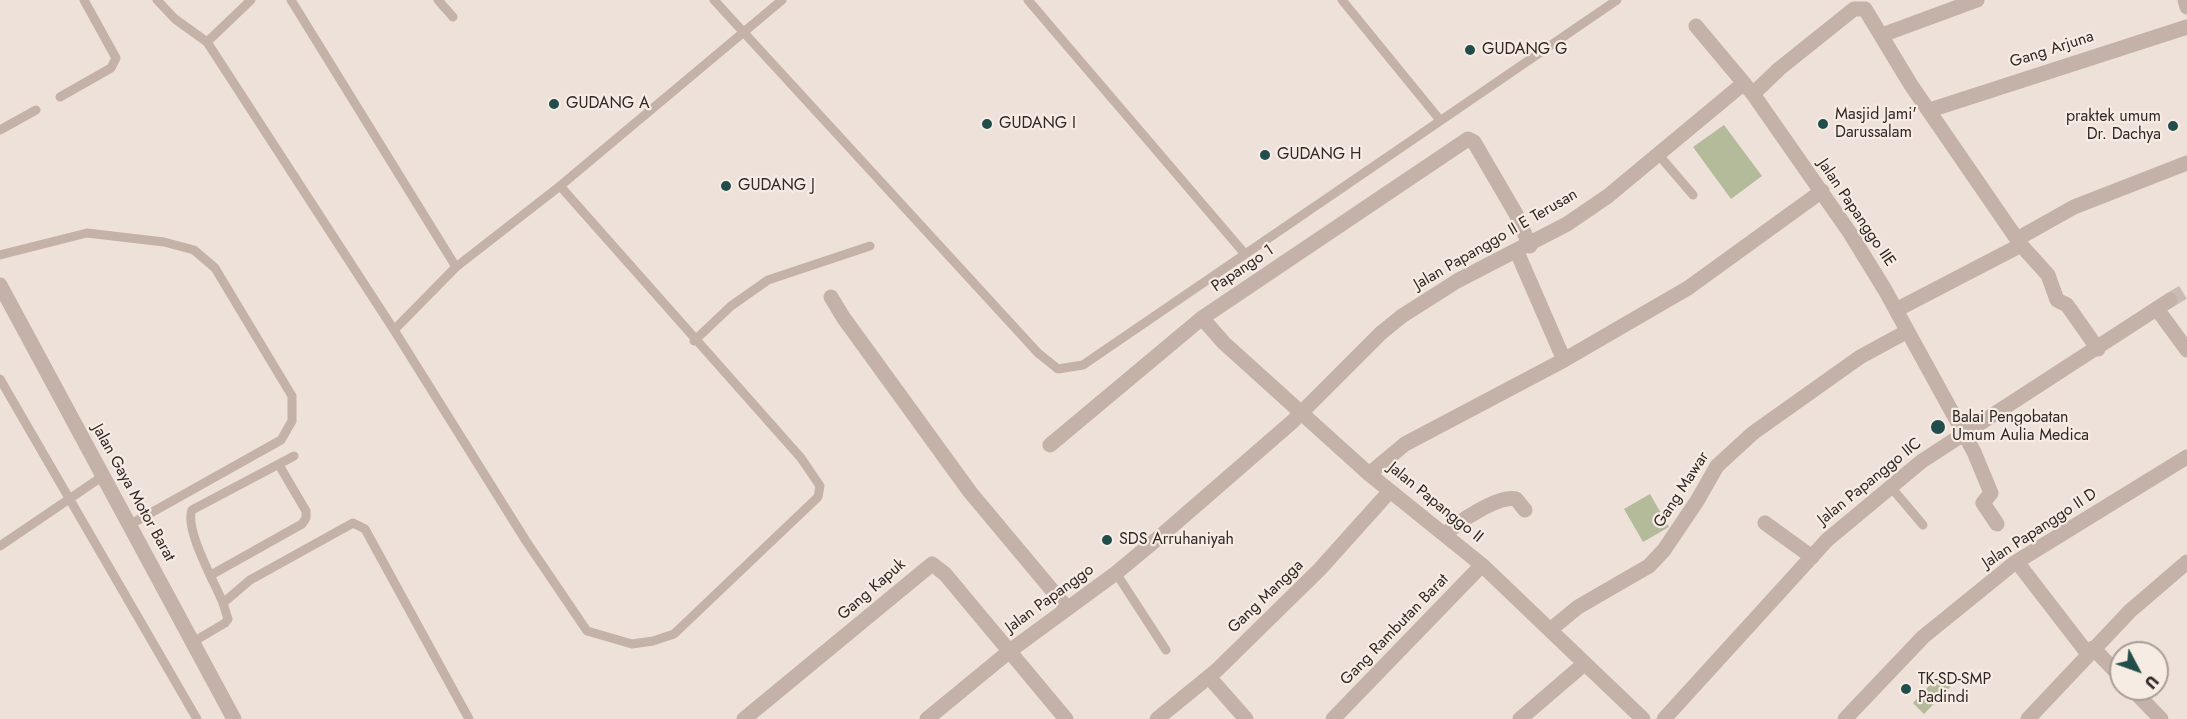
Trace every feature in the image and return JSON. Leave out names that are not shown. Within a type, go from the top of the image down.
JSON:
[{"type":"street","points":[[1977,0],[1882,35],[1911,85],[2019,242],[2048,275],[2057,300],[2067,305],[2098,349]]},
{"type":"street","name":"Jalan Papanggo II E Terusan","points":[[1301,412],[1402,316],[1449,286],[1524,249],[1608,196],[1658,154],[1779,69],[1854,9],[1865,9],[1882,35]]},
{"type":"street","name":"Jalan Papanggo IIE","points":[[1696,26],[1749,89],[1850,233],[1896,310],[1963,434],[1991,490],[1983,503],[1997,524]]},
{"type":"street","name":"Gang Arjuna","points":[[1929,110],[2187,27]]},
{"type":"street","name":"Papango 1","points":[[1050,445],[1202,318],[1468,139],[1474,142],[1498,181],[1524,249]]},
{"type":"street","points":[[1896,310],[2019,242],[2074,207],[2187,163]]},
{"type":"street","points":[[1369,474],[1405,444],[1564,360],[1688,288],[1822,191]]},
{"type":"street","points":[[1524,249],[1564,360]]},
{"type":"street","name":"Jalan Gaya Motor Barat","points":[[0,285],[234,719]]},
{"type":"street","points":[[831,297],[843,317],[970,492],[1067,608]]},
{"type":"street","name":"Jalan Papanggo IIC","points":[[1664,719],[1827,540],[1890,486],[1963,434],[2098,349],[2164,304],[2187,350]]},
{"type":"street","name":"Jalan Papanggo II","points":[[1202,318],[1224,343],[1369,474],[1482,565],[1643,719]]},
{"type":"street","name":"Gang Mawar","points":[[1550,630],[1578,607],[1649,566],[1684,521],[1717,466],[1753,433],[1860,357],[1906,332]]},
{"type":"street","name":"Jalan Papanggo","points":[[927,719],[1011,651],[1116,573],[1301,412]]},
{"type":"street","name":"Jalan Papanggo II D","points":[[1845,719],[1923,637],[1963,602],[2018,562],[2187,457]]},
{"type":"street","name":"Gang Mangga","points":[[1157,719],[1209,677],[1320,569],[1390,491]]},
{"type":"street","points":[[1445,535],[1471,515],[1508,498],[1516,499],[1525,510]]},
{"type":"street","points":[[1765,523],[1812,557]]},
{"type":"street","points":[[2018,562],[2090,651],[2109,667]]},
{"type":"street","points":[[2028,719],[2130,611],[2187,562]]},
{"type":"street","name":"Gang Kapuk","points":[[744,719],[765,713],[932,564],[940,567],[1011,651]]},
{"type":"street","name":"Gang Rambutan Barat","points":[[1333,719],[1482,565]]},
{"type":"street","points":[[1011,651],[1066,719]]},
{"type":"street","points":[[1520,719],[1584,664]]},
{"type":"street","points":[[1209,677],[1246,719]]},
{"type":"street","points":[[2144,701],[2161,719]]},
{"type":"lane","points":[[60,97],[111,68],[116,58],[84,0]]},
{"type":"lane","points":[[157,0],[190,32],[207,42],[394,330],[526,541],[587,631],[632,644],[653,641],[674,634],[818,497],[820,486],[816,476],[694,341],[560,186]]},
{"type":"lane","points":[[207,42],[252,0]]},
{"type":"lane","points":[[291,0],[456,267]]},
{"type":"lane","points":[[438,0],[453,17]]},
{"type":"lane","points":[[714,0],[1038,353],[1058,369],[1083,365],[1617,0]]},
{"type":"lane","points":[[394,330],[456,267],[560,186],[783,0]]},
{"type":"lane","points":[[1028,0],[1245,254]]},
{"type":"lane","points":[[1342,0],[1440,120]]},
{"type":"lane","points":[[0,130],[36,110]]},
{"type":"lane","points":[[1658,154],[1693,195]]},
{"type":"lane","points":[[0,255],[87,233],[164,242],[194,250],[215,268],[222,278],[292,396],[292,422],[281,440],[131,525]]},
{"type":"lane","points":[[694,341],[731,306],[768,280],[870,246]]},
{"type":"lane","points":[[0,379],[197,719]]},
{"type":"lane","points":[[193,642],[225,623],[227,614],[192,531],[189,518],[192,510],[294,456]]},
{"type":"lane","points":[[211,575],[302,524],[306,518],[306,511],[279,465]]},
{"type":"lane","points":[[0,546],[103,476]]},
{"type":"lane","points":[[1890,486],[1923,525]]},
{"type":"lane","points":[[223,603],[250,580],[353,523],[360,524],[365,529],[469,719]]},
{"type":"lane","points":[[1116,573],[1166,650]]},
{"type":"green space","points":[[1724,125],[1762,176],[1731,199],[1693,147]]},
{"type":"green space","points":[[1650,494],[1669,527],[1643,542],[1624,509]]},
{"type":"green space","points":[[1941,673],[1953,684],[1924,714],[1913,703]]},
{"type":"tunnel","points":[[2170,300],[2187,290]]},
{"type":"place","name":"GUDANG G","points":[[1470,50]]},
{"type":"place","name":"GUDANG A","points":[[554,104]]},
{"type":"place","name":"GUDANG I","points":[[987,124]]},
{"type":"place","name":"Masjid Jami' Darussalam","points":[[1823,124]]},
{"type":"place","name":"praktek umum Dr. Dachya","points":[[2173,126]]},
{"type":"place","name":"GUDANG H","points":[[1265,155]]},
{"type":"place","name":"GUDANG J","points":[[726,186]]},
{"type":"place","name":"Balai Pengobatan Umum Aulia Medica","points":[[1938,427]]},
{"type":"place","name":"SDS Arruhaniyah","points":[[1107,540]]},
{"type":"place","name":"TK-SD-SMP Padindi","points":[[1906,689]]}]
